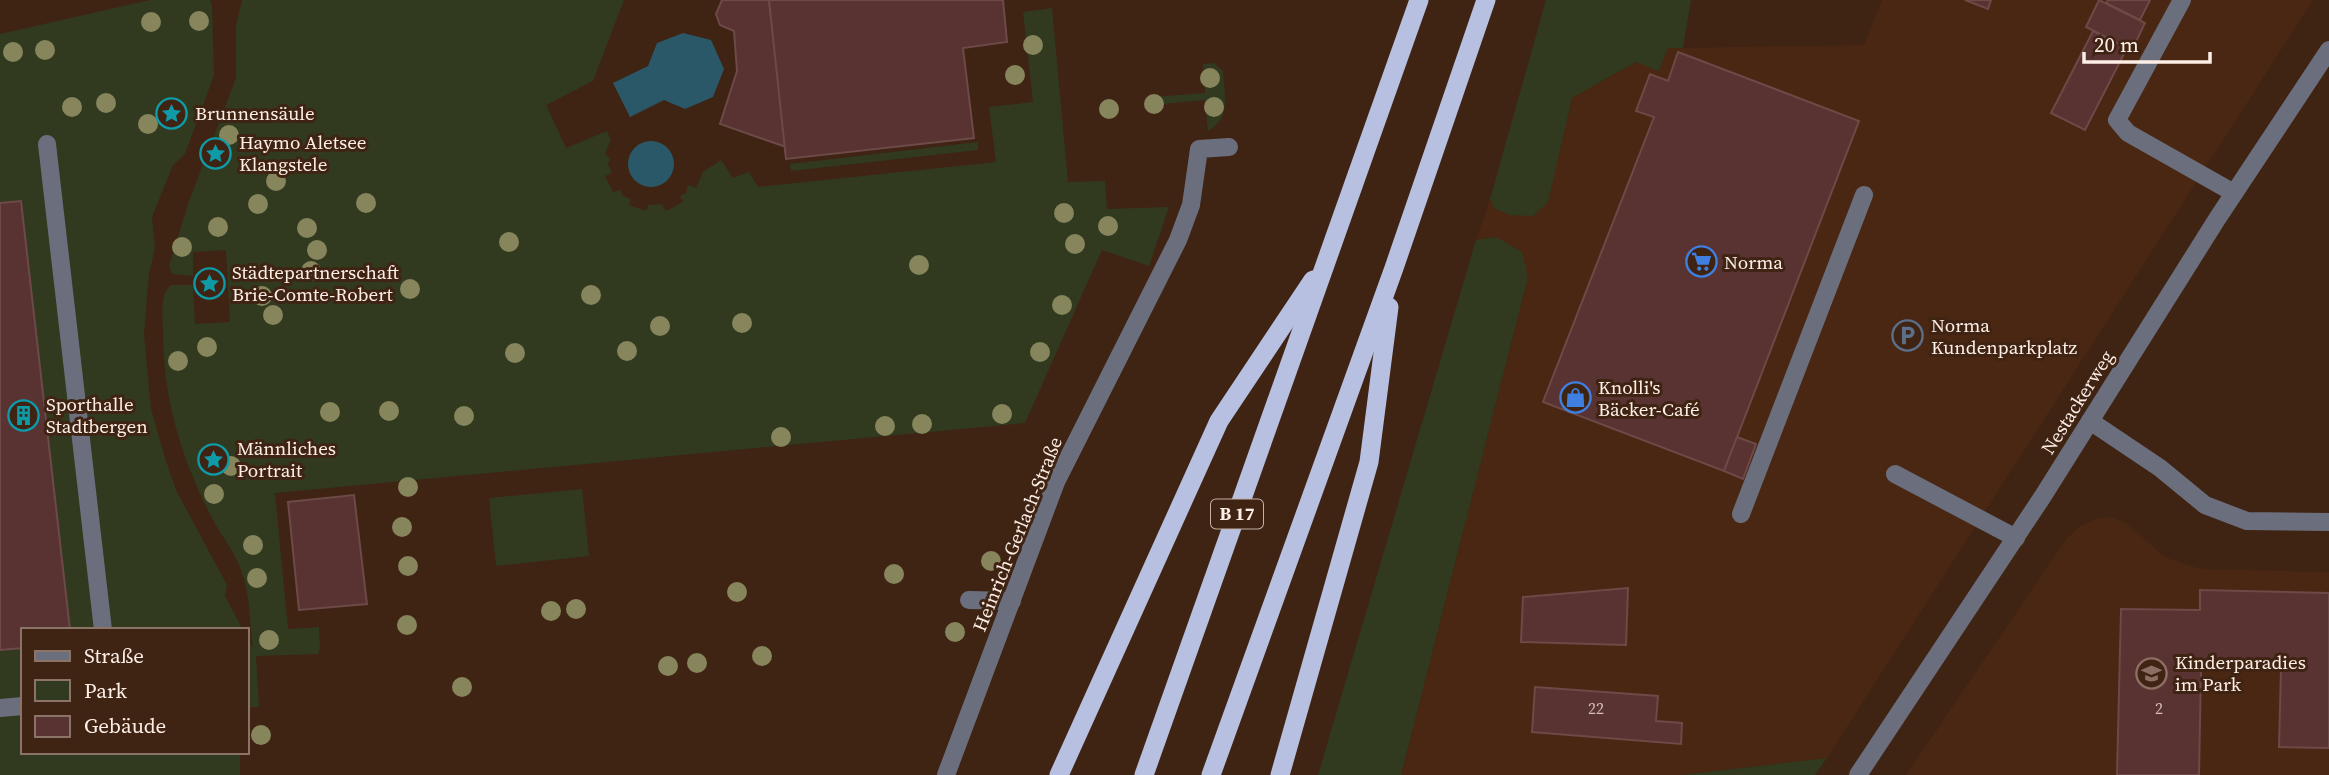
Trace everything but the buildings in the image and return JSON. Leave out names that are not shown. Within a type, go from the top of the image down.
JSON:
[{"type":"highway","name":"B 17","points":[[1144,775],[1419,0]]},
{"type":"highway","points":[[1211,775],[1394,268],[1486,0]]},
{"type":"highway","points":[[1059,775],[1219,421],[1331,253]]},
{"type":"highway","points":[[1280,775],[1369,462],[1394,268]]},
{"type":"street","points":[[2182,0],[2118,120],[2128,133],[2234,192]]},
{"type":"street","name":"Nestackerweg","points":[[1858,775],[2016,538],[2234,192],[2329,50]]},
{"type":"street","points":[[47,144],[103,628]]},
{"type":"street","name":"Heinrich-Gerlach-Straße","points":[[946,775],[1056,482],[1178,240],[1191,205],[1199,149],[1229,147]]},
{"type":"street","points":[[1741,514],[1864,195]]},
{"type":"street","points":[[2090,421],[2160,468],[2205,505],[2247,521],[2329,522]]},
{"type":"street","points":[[1895,474],[2016,538]]},
{"type":"street","points":[[969,600],[1012,601]]},
{"type":"street","points":[[0,708],[21,706]]},
{"type":"shaded area","points":[[1882,0],[2313,0],[1827,758],[1682,775],[1401,775],[1528,277],[1496,237],[1476,240],[1490,199],[1495,209],[1547,202],[1572,98],[1636,62],[1668,48],[1864,45]]},
{"type":"shaded area","name":"Kinderparadies im Park","points":[[2111,517],[2126,523],[2165,557],[2200,569],[2329,572],[2329,775],[1906,775],[2066,539],[2079,527],[2098,518]]},
{"type":"green space","points":[[150,0],[210,0],[212,5],[214,75],[185,154],[173,165],[152,217],[155,248],[149,274],[144,334],[151,409],[166,461],[176,490],[227,585],[225,596],[242,628],[21,628],[21,754],[240,754],[240,775],[0,775],[0,34]]},
{"type":"green space","points":[[242,0],[624,0],[593,81],[546,105],[566,148],[607,131],[611,140],[605,154],[610,158],[608,165],[612,173],[605,176],[613,192],[620,190],[623,196],[631,199],[629,205],[646,211],[648,205],[662,204],[666,211],[683,202],[680,196],[686,193],[688,185],[696,188],[703,172],[721,160],[733,178],[749,172],[758,187],[996,162],[989,107],[1033,102],[1023,12],[1052,8],[1068,182],[1105,181],[1107,209],[1169,207],[1149,266],[1102,250],[1025,423],[275,493],[288,629],[319,627],[320,649],[318,654],[256,656],[259,707],[248,707],[248,640],[253,648],[247,590],[238,563],[199,492],[182,448],[166,379],[162,313],[163,300],[171,285],[193,285],[195,324],[230,322],[226,250],[193,252],[193,276],[172,274],[169,266],[188,204],[236,78],[236,26]]},
{"type":"green space","points":[[1546,0],[1691,0],[1683,48],[1668,48],[1659,71],[1636,62],[1572,98],[1548,202],[1533,216],[1510,215],[1495,209],[1490,199]]},
{"type":"green space","points":[[1214,63],[1223,71],[1225,97],[1224,112],[1216,126],[1208,131],[1205,100],[1152,105],[1152,97],[1205,93],[1203,64]]},
{"type":"green space","points":[[978,142],[978,150],[791,171],[790,164]]},
{"type":"green space","points":[[1496,237],[1522,252],[1528,277],[1401,775],[1318,775],[1476,240]]},
{"type":"green space","points":[[582,489],[589,556],[496,566],[489,498]]},
{"type":"green space","points":[[1827,758],[1815,775],[1682,775]]},
{"type":"water","points":[[683,33],[711,40],[724,69],[713,97],[685,109],[664,100],[630,117],[613,83],[648,66],[657,43]]},
{"type":"water","points":[[651,141],[668,147],[674,164],[668,181],[651,187],[634,181],[628,164],[634,147]]},
{"type":"place","name":"Brunnensäule","points":[[172,113]]},
{"type":"place","name":"Haymo Aletsee Klangstele","points":[[216,153]]},
{"type":"place","name":"Norma","points":[[1701,262]]},
{"type":"place","name":"Städtepartnerschaft Brie-Comte-Robert","points":[[209,283]]},
{"type":"place","name":"Norma Kundenparkplatz","points":[[1908,336]]},
{"type":"place","name":"Knolli's Bäcker-Café","points":[[1575,398]]},
{"type":"place","name":"Sporthalle Stadtbergen","points":[[23,415]]},
{"type":"place","name":"Männliches Portrait","points":[[214,459]]},
{"type":"place","name":"Kinderparadies im Park","points":[[2152,673]]}]
